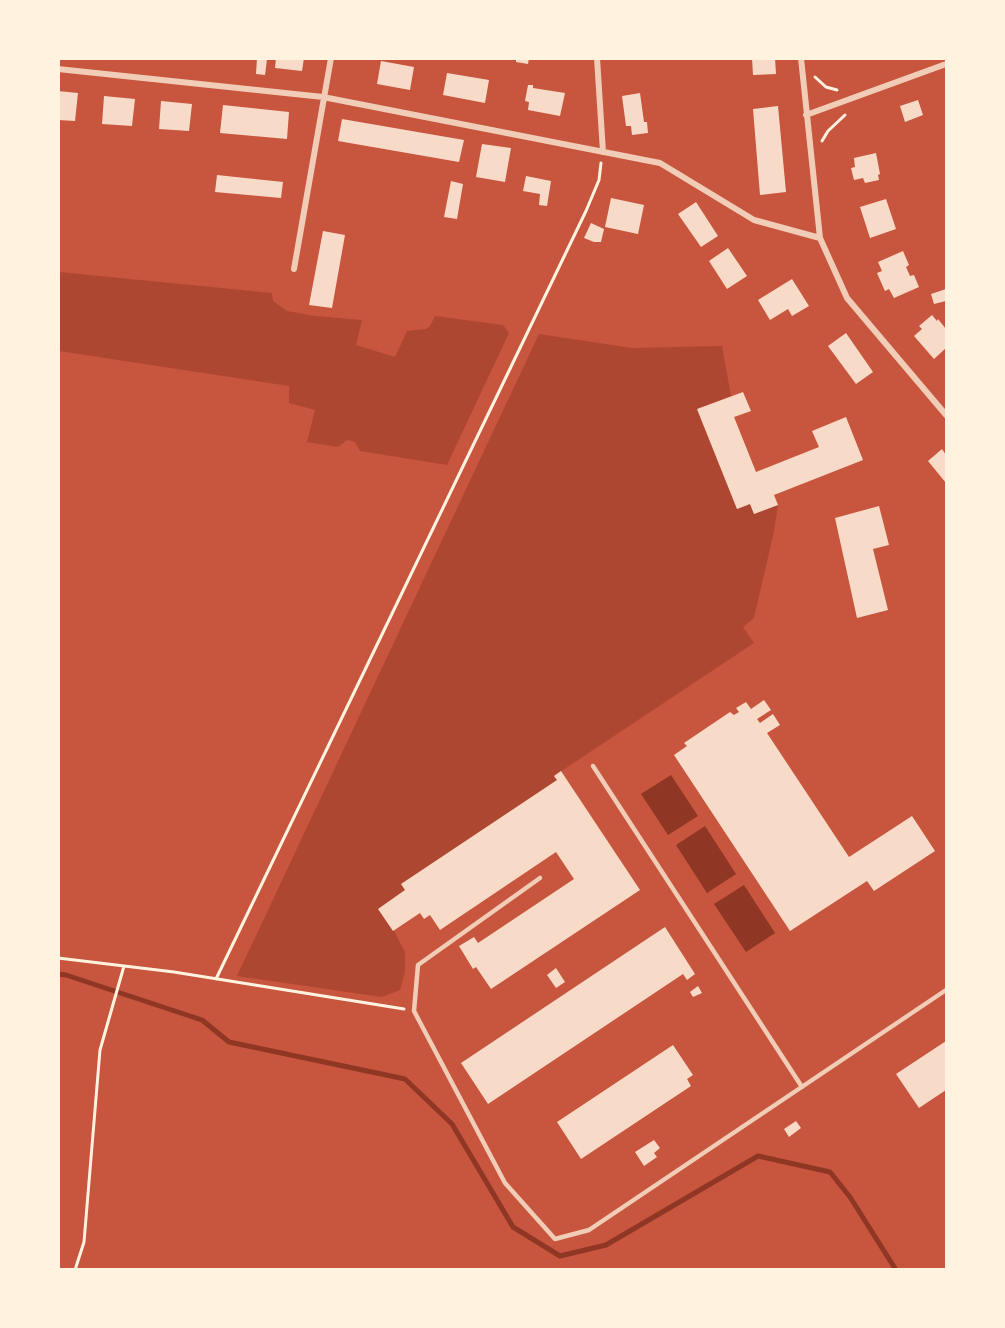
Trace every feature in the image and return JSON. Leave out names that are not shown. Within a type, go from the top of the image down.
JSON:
[{"type":"street","points":[[294,269],[331,58]]},
{"type":"street","points":[[597,58],[603,152]]},
{"type":"street","points":[[801,58],[820,238],[848,298],[946,415]]},
{"type":"street","points":[[806,115],[946,64]]},
{"type":"street","points":[[58,69],[323,97],[660,163],[754,220],[820,238]]},
{"type":"lane","points":[[593,766],[802,1087]]},
{"type":"lane","points":[[540,878],[418,965],[414,1011],[505,1183],[555,1239],[589,1230],[946,990]]},
{"type":"path","points":[[802,70],[810,69],[826,87],[843,90]]},
{"type":"path","points":[[821,144],[833,125],[850,111]]},
{"type":"path","points":[[216,979],[586,211],[599,180],[603,152]]},
{"type":"path","points":[[58,958],[216,979],[414,1011]]},
{"type":"path","points":[[75,1269],[84,1242],[100,1050],[124,966]]},
{"type":"shaded area","points":[[59,272],[272,293],[273,301],[287,311],[362,320],[356,345],[395,357],[407,331],[426,329],[435,316],[503,325],[509,333],[447,465],[360,451],[355,442],[347,440],[338,447],[307,442],[315,410],[289,403],[289,386],[59,351]]},
{"type":"shaded area","points":[[539,334],[632,348],[722,346],[731,396],[697,410],[737,509],[750,504],[754,514],[778,505],[754,618],[743,627],[754,643],[554,776],[557,780],[379,909],[405,952],[405,972],[400,990],[382,997],[237,976]]},
{"type":"shaded area","points":[[671,775],[698,816],[668,835],[641,794]]},
{"type":"shaded area","points":[[705,826],[736,874],[707,893],[676,845]]},
{"type":"shaded area","points":[[744,885],[775,933],[746,952],[714,904]]},
{"type":"building","points":[[257,58],[267,59],[265,75],[256,74]]},
{"type":"building","points":[[276,58],[304,58],[302,71],[275,68]]},
{"type":"building","points":[[516,58],[529,58],[528,64],[516,62]]},
{"type":"building","points":[[752,58],[775,58],[776,74],[753,75]]},
{"type":"building","points":[[381,61],[414,67],[410,90],[377,84]]},
{"type":"building","points":[[447,73],[489,80],[485,103],[443,95]]},
{"type":"building","points":[[528,85],[533,85],[533,88],[565,93],[560,116],[528,110],[529,102],[525,101]]},
{"type":"building","points":[[58,91],[78,93],[75,121],[58,120]]},
{"type":"building","points":[[640,93],[648,133],[632,135],[631,126],[626,126],[622,96]]},
{"type":"building","points":[[104,96],[135,99],[132,126],[102,124]]},
{"type":"building","points":[[918,100],[923,115],[905,122],[900,106]]},
{"type":"building","points":[[161,101],[192,104],[189,131],[159,129]]},
{"type":"building","points":[[223,105],[289,112],[287,139],[220,133]]},
{"type":"building","points":[[778,106],[786,192],[760,195],[753,109]]},
{"type":"building","points":[[342,119],[464,140],[459,162],[338,141]]},
{"type":"building","points":[[482,144],[511,148],[505,182],[476,177]]},
{"type":"building","points":[[876,153],[879,180],[865,183],[863,178],[854,180],[851,168],[855,167],[854,158]]},
{"type":"building","points":[[217,175],[283,182],[281,198],[215,192]]},
{"type":"building","points":[[526,176],[551,181],[547,206],[539,205],[540,194],[523,191]]},
{"type":"building","points":[[451,181],[463,184],[457,219],[444,217]]},
{"type":"building","points":[[611,198],[644,205],[638,234],[605,227]]},
{"type":"building","points":[[886,199],[896,229],[870,238],[860,207]]},
{"type":"building","points":[[696,202],[718,236],[701,247],[678,214]]},
{"type":"building","points":[[591,223],[604,229],[601,242],[584,238]]},
{"type":"building","points":[[323,231],[345,235],[332,308],[309,305]]},
{"type":"building","points":[[728,248],[747,276],[727,289],[709,261]]},
{"type":"building","points":[[903,251],[909,265],[906,267],[910,276],[914,275],[919,287],[894,298],[889,289],[885,291],[884,289],[877,273],[882,271],[878,262]]},
{"type":"building","points":[[792,279],[809,306],[792,316],[788,309],[770,320],[758,300]]},
{"type":"building","points":[[946,289],[946,301],[934,304],[931,294]]},
{"type":"building","points":[[932,315],[946,329],[946,348],[934,359],[914,336],[922,329],[919,326]]},
{"type":"building","points":[[846,333],[873,372],[856,384],[828,346]]},
{"type":"building","points":[[743,392],[751,411],[734,417],[756,472],[819,447],[812,431],[846,417],[863,460],[774,495],[778,505],[754,514],[750,504],[737,509],[697,409]]},
{"type":"building","points":[[942,449],[946,455],[946,483],[928,461]]},
{"type":"building","points":[[879,506],[889,545],[873,549],[888,610],[857,618],[835,518]]},
{"type":"building","points":[[764,700],[771,710],[757,719],[760,723],[773,714],[780,725],[767,733],[849,857],[912,816],[935,851],[874,891],[867,881],[790,931],[674,755],[687,746],[684,743],[730,712],[734,715],[739,712],[736,708],[746,702],[751,709]]},
{"type":"building","points":[[561,771],[640,890],[491,989],[476,967],[473,969],[459,946],[474,937],[478,943],[574,879],[556,852],[440,930],[430,915],[424,919],[420,913],[393,931],[378,909],[405,890],[401,884],[557,780],[554,776]]},
{"type":"building","points":[[665,927],[695,974],[687,980],[683,974],[488,1104],[461,1063]]},
{"type":"building","points":[[556,968],[565,982],[556,988],[547,975]]},
{"type":"building","points":[[698,986],[702,993],[693,997],[690,992]]},
{"type":"building","points":[[946,1041],[946,1090],[919,1108],[896,1074]]},
{"type":"building","points":[[673,1045],[693,1075],[687,1079],[691,1086],[581,1159],[557,1122]]},
{"type":"building","points":[[796,1121],[801,1128],[789,1137],[784,1129]]},
{"type":"building","points":[[654,1140],[660,1148],[654,1153],[657,1157],[644,1166],[635,1152]]},
{"type":"waterway","points":[[58,974],[202,1020],[229,1042],[405,1079],[452,1124],[513,1227],[560,1256],[606,1245],[758,1156],[830,1172],[850,1197],[896,1270]]}]
